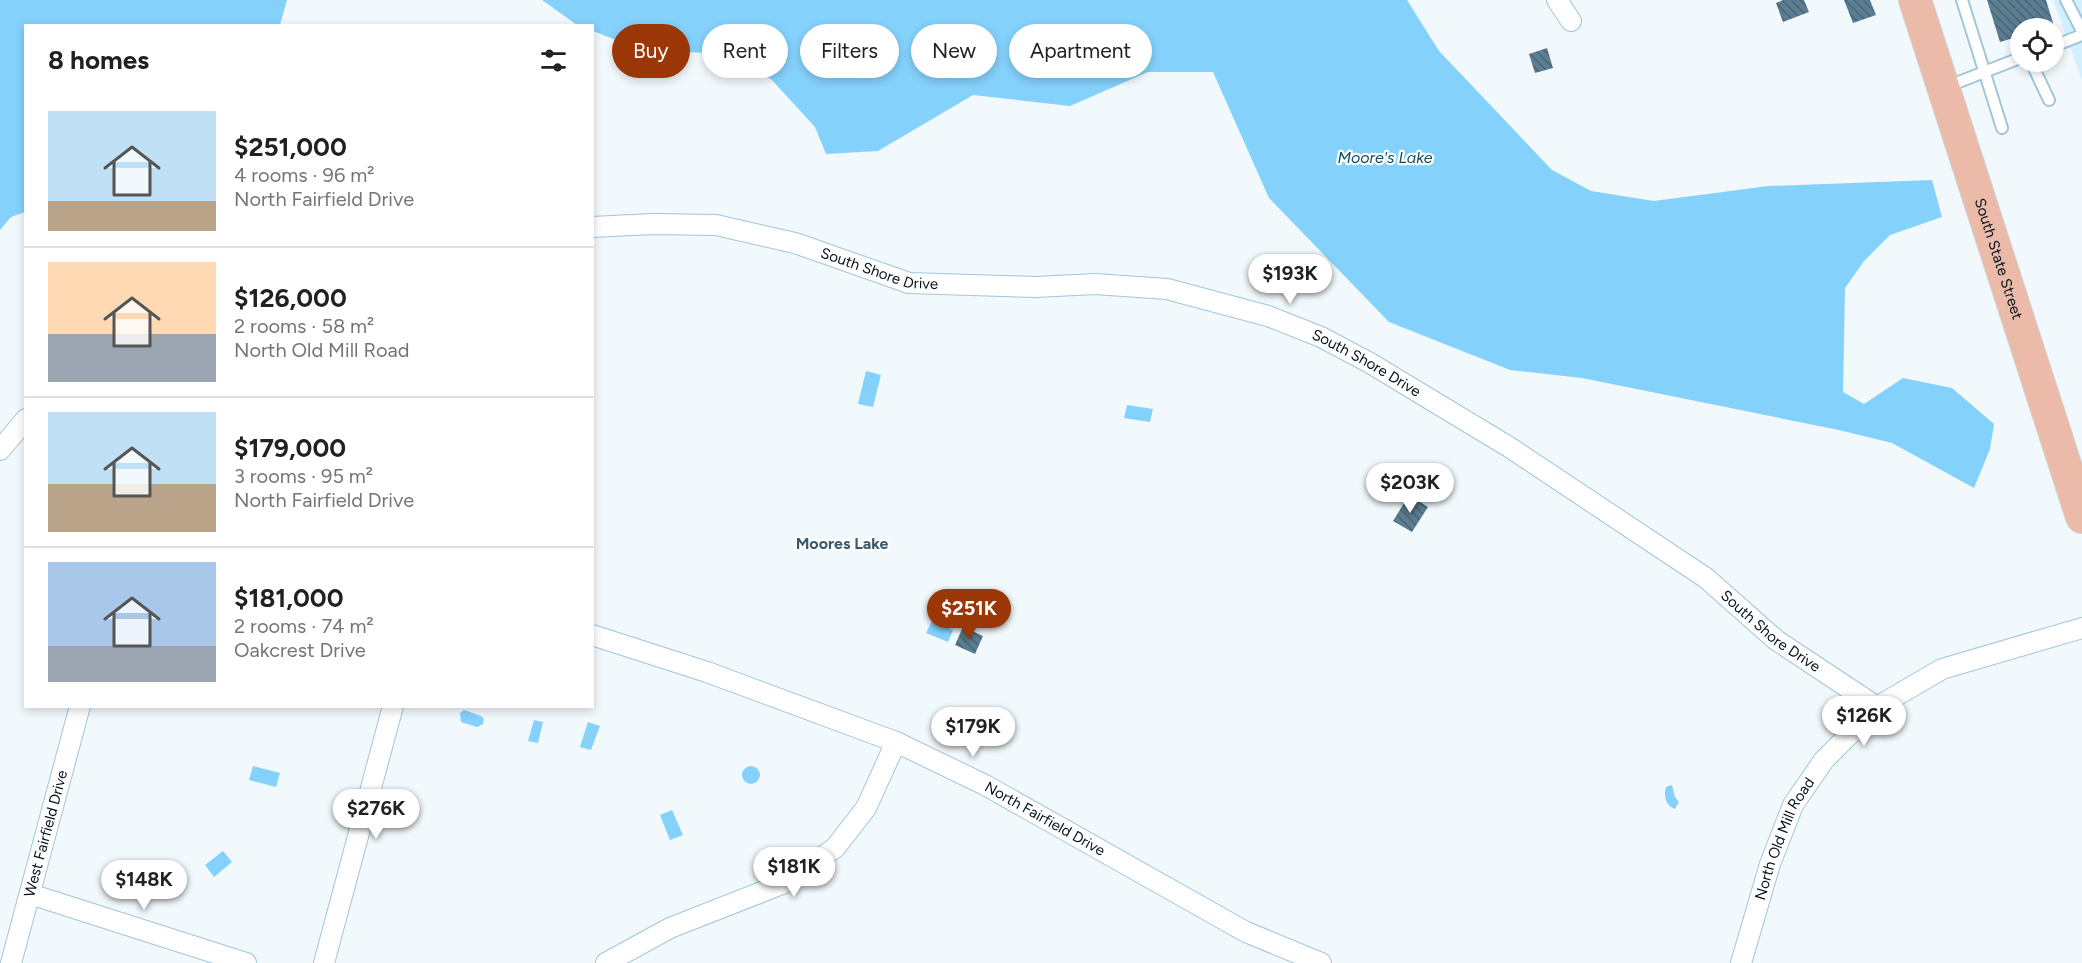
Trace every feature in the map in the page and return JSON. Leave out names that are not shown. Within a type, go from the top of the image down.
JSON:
[{"type":"main road","name":"South State Street","points":[[1915,0],[2082,517]]},
{"type":"street","points":[[1557,0],[1571,21]]},
{"type":"street","name":"South Shore Drive","points":[[594,227],[653,224],[716,225],[795,243],[909,283],[1036,287],[1095,284],[1167,289],[1268,316],[1321,337],[1370,363],[1509,447],[1706,578],[1776,640],[1877,706]]},
{"type":"street","points":[[0,450],[24,421]]},
{"type":"street","name":"North Old Mill Road","points":[[1741,963],[1770,864],[1792,805],[1824,760],[1877,706],[1942,669],[2082,628]]},
{"type":"street","name":"North Fairfield Drive","points":[[594,637],[707,672],[896,742],[985,785],[1246,932],[1320,963]]},
{"type":"street","name":"West Fairfield Drive","points":[[11,963],[79,708]]},
{"type":"street","points":[[324,963],[392,708]]},
{"type":"street","points":[[606,963],[670,928],[782,884],[835,848],[866,808],[896,742]]},
{"type":"street","points":[[30,894],[246,963]]},
{"type":"lane","points":[[1962,0],[2002,128]]},
{"type":"lane","points":[[2064,41],[2082,33],[2066,0]]},
{"type":"lane","points":[[1943,89],[2010,62]]},
{"type":"lane","points":[[2036,72],[2049,100]]},
{"type":"shaded area","points":[[2053,0],[2082,0],[2082,80],[2064,30],[2064,18],[2060,18]]},
{"type":"water","points":[[0,0],[287,0],[280,24],[24,24],[24,212],[11,217],[0,230]]},
{"type":"water","name":"Moore's Lake","points":[[542,0],[1407,0],[1439,51],[1552,170],[1591,191],[1654,201],[1768,186],[1932,180],[1942,217],[1890,235],[1864,261],[1845,288],[1843,392],[1864,404],[1903,378],[1952,388],[1994,424],[1990,449],[1974,488],[1892,443],[1839,430],[1582,378],[1510,370],[1389,322],[1269,198],[1213,72],[1152,72],[1152,24],[1009,24],[1009,78],[1134,78],[1070,106],[973,95],[878,151],[826,154],[815,127],[769,78],[788,78],[788,24],[702,24],[702,53],[690,52],[690,24],[612,24],[612,38],[594,31],[594,24],[576,24]]},
{"type":"water","points":[[866,371],[881,375],[873,407],[858,404]]},
{"type":"water","points":[[1127,405],[1153,409],[1150,422],[1124,418]]},
{"type":"water","points":[[932,621],[953,630],[948,642],[926,633]]},
{"type":"water","points":[[464,710],[481,716],[484,719],[483,724],[477,727],[461,722],[460,713]]},
{"type":"water","points":[[534,720],[543,722],[538,743],[528,741]]},
{"type":"water","points":[[588,722],[600,726],[591,750],[580,747]]},
{"type":"water","points":[[253,766],[280,773],[276,787],[249,780]]},
{"type":"water","points":[[751,766],[757,769],[760,775],[757,781],[751,784],[745,781],[742,775],[745,769]]},
{"type":"water","points":[[1672,785],[1679,802],[1675,809],[1669,806],[1665,797],[1666,787]]},
{"type":"water","points":[[672,810],[683,835],[670,840],[660,815]]},
{"type":"water","points":[[223,851],[232,862],[214,877],[205,865]]},
{"type":"building","points":[[1783,0],[1804,0],[1809,12],[1783,22],[1776,3]]},
{"type":"building","points":[[1844,0],[1870,0],[1876,15],[1853,23]]},
{"type":"building","points":[[1987,0],[2046,0],[2052,18],[2010,18],[2010,39],[2000,42]]},
{"type":"building","points":[[1547,48],[1553,68],[1535,73],[1529,54]]},
{"type":"building","points":[[1409,495],[1428,507],[1412,532],[1393,521]]},
{"type":"building","points":[[963,627],[983,636],[975,654],[955,645]]},
{"type":"district","name":"Moores Lake","points":[[842,543]]}]
